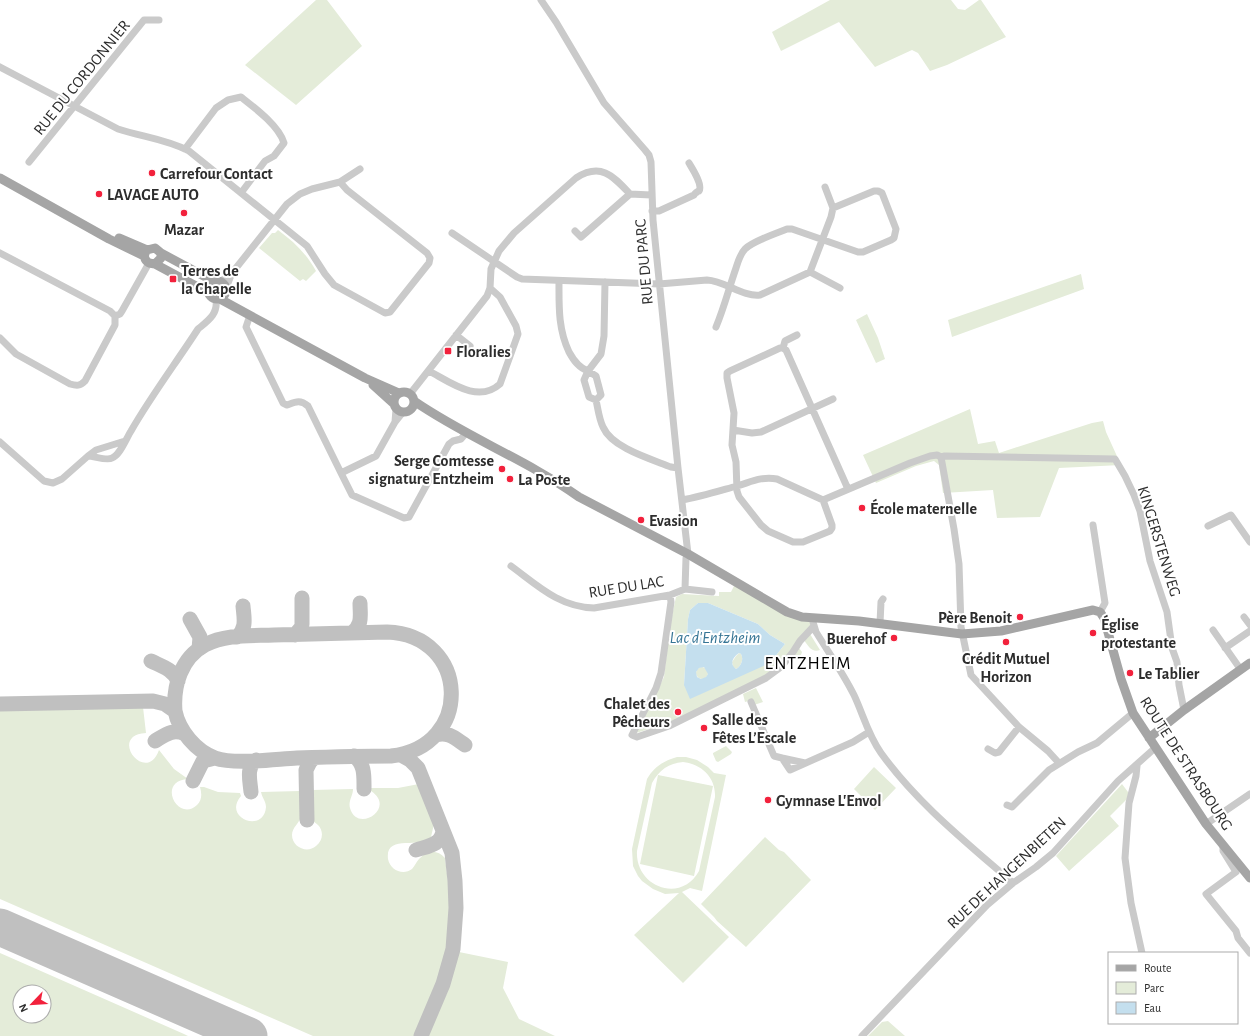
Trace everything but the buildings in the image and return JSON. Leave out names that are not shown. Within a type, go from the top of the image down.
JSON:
[{"type":"main road","points":[[0,178],[149,258],[209,293],[212,297],[250,315],[365,378],[399,393],[405,392],[438,418],[688,554],[770,602],[813,622],[880,623],[962,634],[1001,632],[1065,619],[1093,610],[1100,612]]},
{"type":"main road","points":[[149,258],[155,248],[160,253],[222,286],[250,315]]},
{"type":"main road","points":[[149,258],[160,261],[160,253]]},
{"type":"main road","points":[[209,293],[209,287],[222,286]]},
{"type":"main road","points":[[218,299],[224,296],[222,286]]},
{"type":"main road","points":[[365,378],[401,409],[438,418]]},
{"type":"main road","points":[[399,393],[395,398],[401,409]]},
{"type":"main road","points":[[401,409],[412,408],[412,398]]},
{"type":"main road","name":"ROUTE DE STRASBOURG","points":[[1100,612],[1104,618],[1121,679],[1133,713],[1206,824],[1250,878]]},
{"type":"main road","points":[[1149,738],[1184,710],[1250,663]]},
{"type":"street","name":"RUE DU PARC","points":[[541,0],[556,22],[604,103],[649,155],[652,162],[652,211],[688,554]]},
{"type":"street","name":"RUE DU CORDONNIER","points":[[29,162],[144,20],[159,20]]},
{"type":"street","points":[[0,67],[118,129],[137,136],[167,141],[185,149],[307,246],[334,285],[385,313],[390,312],[429,263],[430,258],[427,253],[347,190],[340,182]]},
{"type":"street","points":[[185,149],[216,108],[228,100],[241,97],[264,116],[282,137],[284,143],[274,156],[265,161],[241,193]]},
{"type":"street","points":[[652,211],[659,211],[694,195],[699,191],[700,187],[688,163]]},
{"type":"street","points":[[222,286],[287,204],[300,194],[312,189],[340,182],[360,169]]},
{"type":"street","points":[[412,398],[429,371],[487,296],[490,288],[491,269],[499,252],[514,234],[576,178],[584,173],[598,170],[614,178],[630,194],[651,195]]},
{"type":"street","points":[[452,233],[493,262],[522,279],[659,284],[714,280],[752,296],[760,295],[810,272],[833,208],[825,187]]},
{"type":"street","points":[[716,327],[741,255],[745,249],[752,244],[787,229],[792,229],[854,252],[863,252],[891,240],[895,234],[896,229],[884,196],[878,191],[874,191],[833,208]]},
{"type":"street","points":[[575,231],[581,237],[630,194]]},
{"type":"street","points":[[0,253],[96,303],[110,311],[115,316],[115,325],[85,382],[76,386],[16,354],[0,338]]},
{"type":"street","points":[[115,316],[120,314],[122,311],[149,258]]},
{"type":"street","points":[[810,272],[840,288]]},
{"type":"street","points":[[559,280],[559,315],[564,342],[571,356],[581,369],[596,376],[601,395],[596,400]]},
{"type":"street","points":[[596,400],[589,397],[584,380],[588,371],[600,354],[604,336],[605,282]]},
{"type":"street","points":[[429,371],[468,391],[483,393],[489,392],[500,384],[518,334],[516,326],[500,297],[490,288]]},
{"type":"street","points":[[88,456],[108,459],[113,458],[117,454],[138,418],[198,329],[209,321],[215,312],[218,299]]},
{"type":"street","points":[[250,315],[246,327],[283,403],[287,405],[299,401],[304,402],[308,406],[352,495],[404,518],[409,517],[449,444],[453,441],[461,439],[466,433]]},
{"type":"street","points":[[456,335],[470,346]]},
{"type":"street","points":[[682,500],[737,486],[761,478],[777,479],[823,500],[832,525],[830,531],[803,542],[793,542],[768,531],[761,525],[739,497],[737,491],[737,486],[736,462],[732,445],[734,413],[727,373],[783,348],[785,341],[797,335]]},
{"type":"street","points":[[783,348],[786,350],[848,489]]},
{"type":"street","points":[[733,430],[761,432],[834,399]]},
{"type":"street","points":[[596,400],[603,428],[619,445],[671,467],[678,468]]},
{"type":"street","points":[[341,473],[376,456],[401,409]]},
{"type":"street","points":[[0,442],[44,481],[53,483],[62,479],[96,450],[125,441]]},
{"type":"street","points":[[823,500],[910,463],[930,456],[937,455],[941,457],[959,564],[962,634],[971,675],[1019,727],[1048,751],[1059,763]]},
{"type":"street","name":"KINGERSTENWEG","points":[[941,457],[1115,459],[1126,476],[1140,511],[1150,561],[1167,612],[1172,648],[1177,662],[1179,685],[1184,710]]},
{"type":"street","points":[[1208,526],[1231,515],[1250,542]]},
{"type":"street","points":[[1093,525],[1105,603],[1100,612]]},
{"type":"street","name":"RUE DU LAC","points":[[684,589],[686,558],[688,554]]},
{"type":"street","name":"RUE DU LAC","points":[[510,566],[562,602],[582,607],[594,608],[670,595],[684,589],[712,592]]},
{"type":"street","points":[[670,595],[671,602],[661,673],[656,688],[632,735],[637,737],[669,726],[766,678],[780,667],[793,652],[813,622]]},
{"type":"street","points":[[880,623],[881,602],[883,599]]},
{"type":"street","points":[[1244,617],[1250,625]]},
{"type":"street","points":[[813,622],[816,632],[854,694],[869,732],[882,754],[913,793],[1012,882]]},
{"type":"street","points":[[1213,630],[1241,670]]},
{"type":"street","points":[[1226,648],[1250,631]]},
{"type":"street","points":[[751,702],[774,756],[782,758],[790,770],[853,742],[869,732]]},
{"type":"street","points":[[1007,805],[1012,807],[1049,770],[1097,743],[1133,713]]},
{"type":"street","points":[[988,749],[995,753],[999,752],[1019,727]]},
{"type":"street","name":"RUE DE HANGENBIETEN","points":[[862,1036],[987,905],[1012,882],[1036,867],[1052,853],[1118,781],[1137,766],[1155,748]]},
{"type":"street","points":[[1137,766],[1129,804],[1125,858],[1131,903],[1142,952]]},
{"type":"street","points":[[1206,824],[1250,794]]},
{"type":"street","name":"ROUTE DE STRASBOURG","points":[[1223,846],[1223,851],[1236,872],[1206,894],[1236,931],[1238,938],[1250,953]]},
{"type":"green space","points":[[316,0],[327,0],[362,46],[296,105],[245,65]]},
{"type":"green space","points":[[830,0],[951,0],[958,9],[965,10],[981,0],[1006,37],[947,65],[930,71],[918,53],[912,50],[875,67],[839,22],[781,51],[772,32]]},
{"type":"green space","points":[[278,230],[299,248],[316,271],[306,281],[303,279],[300,281],[259,248],[272,233],[275,233]]},
{"type":"green space","points":[[1081,274],[1084,289],[952,337],[948,320]]},
{"type":"green space","points":[[867,314],[878,338],[885,359],[876,363],[856,320]]},
{"type":"green space","points":[[970,409],[978,444],[995,441],[999,453],[1092,423],[1103,421],[1106,432],[1121,465],[1059,468],[1040,517],[997,518],[993,490],[943,493],[939,465],[934,461],[916,466],[876,483],[863,455]]},
{"type":"green space","points":[[735,584],[810,621],[813,629],[810,634],[820,650],[812,650],[804,640],[799,648],[802,652],[800,658],[793,654],[772,672],[669,723],[636,733],[664,677],[670,625],[676,597],[682,594],[719,596],[719,592],[731,592]],"holes":[[[698,603],[708,603],[758,624],[770,635],[785,644],[770,663],[684,685],[688,619],[690,610]]]},
{"type":"green space","points":[[739,653],[742,656],[742,660],[741,665],[736,669],[733,667],[732,662]]},
{"type":"green space","points":[[702,667],[706,669],[708,673],[706,677],[702,679],[698,677],[696,673],[698,669]]},
{"type":"green space","points":[[756,688],[763,702],[754,705],[752,700],[745,702],[743,694]]},
{"type":"green space","points":[[143,707],[146,733],[135,736],[130,742],[130,749],[133,756],[139,761],[146,763],[153,760],[159,750],[174,769],[188,779],[178,781],[173,786],[173,800],[177,805],[183,809],[190,809],[197,805],[201,797],[200,787],[218,792],[240,793],[241,796],[237,804],[237,811],[240,816],[246,820],[252,821],[259,820],[264,815],[266,805],[261,792],[300,791],[302,813],[292,832],[292,835],[294,843],[304,849],[316,846],[322,836],[320,827],[313,821],[312,818],[312,790],[353,789],[350,808],[354,815],[360,819],[367,819],[378,811],[380,804],[378,798],[371,791],[371,788],[398,788],[419,784],[433,819],[434,824],[431,837],[426,841],[397,844],[392,846],[389,851],[389,863],[397,871],[405,872],[412,869],[418,860],[425,854],[429,852],[439,853],[445,858],[450,897],[447,945],[436,986],[415,1036],[313,1036],[0,899],[0,711]]},
{"type":"green space","points":[[726,746],[732,752],[731,754],[718,762],[716,761],[713,753]]},
{"type":"green space","points":[[677,757],[686,757],[697,760],[714,773],[726,775],[702,891],[690,888],[682,892],[729,937],[683,983],[634,935],[679,893],[665,894],[653,889],[642,881],[633,866],[632,849],[647,779],[656,768]],"holes":[[[683,762],[690,763],[702,769],[706,773],[715,790],[715,797],[699,871],[691,881],[681,887],[671,889],[660,887],[651,882],[643,874],[638,864],[637,851],[652,783],[658,774],[665,768],[673,764]]]},
{"type":"green space","points":[[874,767],[896,788],[875,810],[854,789]]},
{"type":"green space","points":[[658,775],[713,786],[694,876],[640,864]]},
{"type":"green space","points":[[1122,784],[1128,792],[1128,798],[1110,816],[1119,826],[1069,871],[1056,856]]},
{"type":"green space","points":[[765,837],[779,850],[784,852],[811,880],[746,947],[717,921],[701,904]]},
{"type":"green space","points":[[459,952],[508,962],[503,988],[519,1019],[555,1036],[427,1036],[447,993]]},
{"type":"green space","points":[[0,953],[188,1036],[0,1036]]},
{"type":"green space","points":[[888,1021],[905,1036],[868,1036],[882,1022]]},
{"type":"water","name":"Lac d'Entzheim","points":[[698,603],[708,603],[758,624],[770,635],[785,644],[770,663],[690,699],[684,685],[688,619],[690,610]],"holes":[[[739,653],[742,656],[742,660],[741,665],[736,669],[732,663],[735,656]],[[704,667],[708,674],[706,677],[701,679],[697,677],[696,672],[699,668]]]},
{"type":"taxiway","points":[[295,635],[301,628],[302,624],[302,598]]},
{"type":"taxiway","points":[[352,633],[356,630],[359,623],[360,603]]},
{"type":"taxiway","points":[[237,637],[244,626],[243,606]]},
{"type":"taxiway","points":[[190,619],[200,637],[199,649]]},
{"type":"taxiway","points":[[0,704],[153,701],[165,704],[175,711],[184,733],[201,751],[223,760],[244,761],[391,756],[418,748],[437,733],[448,714],[451,692],[447,670],[434,651],[414,638],[387,632],[238,636],[213,641],[205,645],[190,657],[184,665],[177,683],[175,692],[175,711]]},
{"type":"taxiway","points":[[151,661],[170,671],[178,681]]},
{"type":"taxiway","points":[[155,741],[173,732],[181,732],[185,734]]},
{"type":"taxiway","points":[[436,735],[448,735],[465,745]]},
{"type":"taxiway","points":[[401,755],[410,760],[418,768],[452,853],[455,881],[456,908],[453,949],[443,984],[421,1036]]},
{"type":"taxiway","points":[[354,756],[358,759],[362,767],[364,775],[364,789]]},
{"type":"taxiway","points":[[193,781],[203,761],[215,758]]},
{"type":"taxiway","points":[[307,820],[306,770],[314,758]]},
{"type":"taxiway","points":[[251,792],[250,770],[256,760]]},
{"type":"taxiway","points":[[416,850],[437,842],[442,836],[443,831]]},
{"type":"taxiway","points":[[204,1016],[212,1022],[222,1036]]},
{"type":"runway","points":[[0,927],[249,1036]]},
{"type":"place","name":"Carrefour Contact","points":[[152,173]]},
{"type":"place","name":"LAVAGE AUTO","points":[[99,194]]},
{"type":"place","name":"Mazar","points":[[184,213]]},
{"type":"place","name":"Terres de la Chapelle","points":[[173,279]]},
{"type":"place","name":"Floralies","points":[[448,351]]},
{"type":"place","name":"Serge Comtesse signature Entzheim","points":[[502,469]]},
{"type":"place","name":"La Poste","points":[[510,479]]},
{"type":"place","name":"École maternelle","points":[[862,508]]},
{"type":"place","name":"Evasion","points":[[641,520]]},
{"type":"place","name":"Père Benoit","points":[[1020,617]]},
{"type":"place","name":"Église protestante","points":[[1093,633]]},
{"type":"place","name":"Buerehof","points":[[894,638]]},
{"type":"place","name":"Crédit Mutuel Horizon","points":[[1006,642]]},
{"type":"place","name":"Le Tablier","points":[[1130,673]]},
{"type":"place","name":"Chalet des Pêcheurs","points":[[678,712]]},
{"type":"place","name":"Salle des Fêtes L’Escale","points":[[704,728]]},
{"type":"place","name":"Gymnase L'Envol","points":[[768,800]]},
{"type":"district","name":"ENTZHEIM","points":[[808,663]]}]
